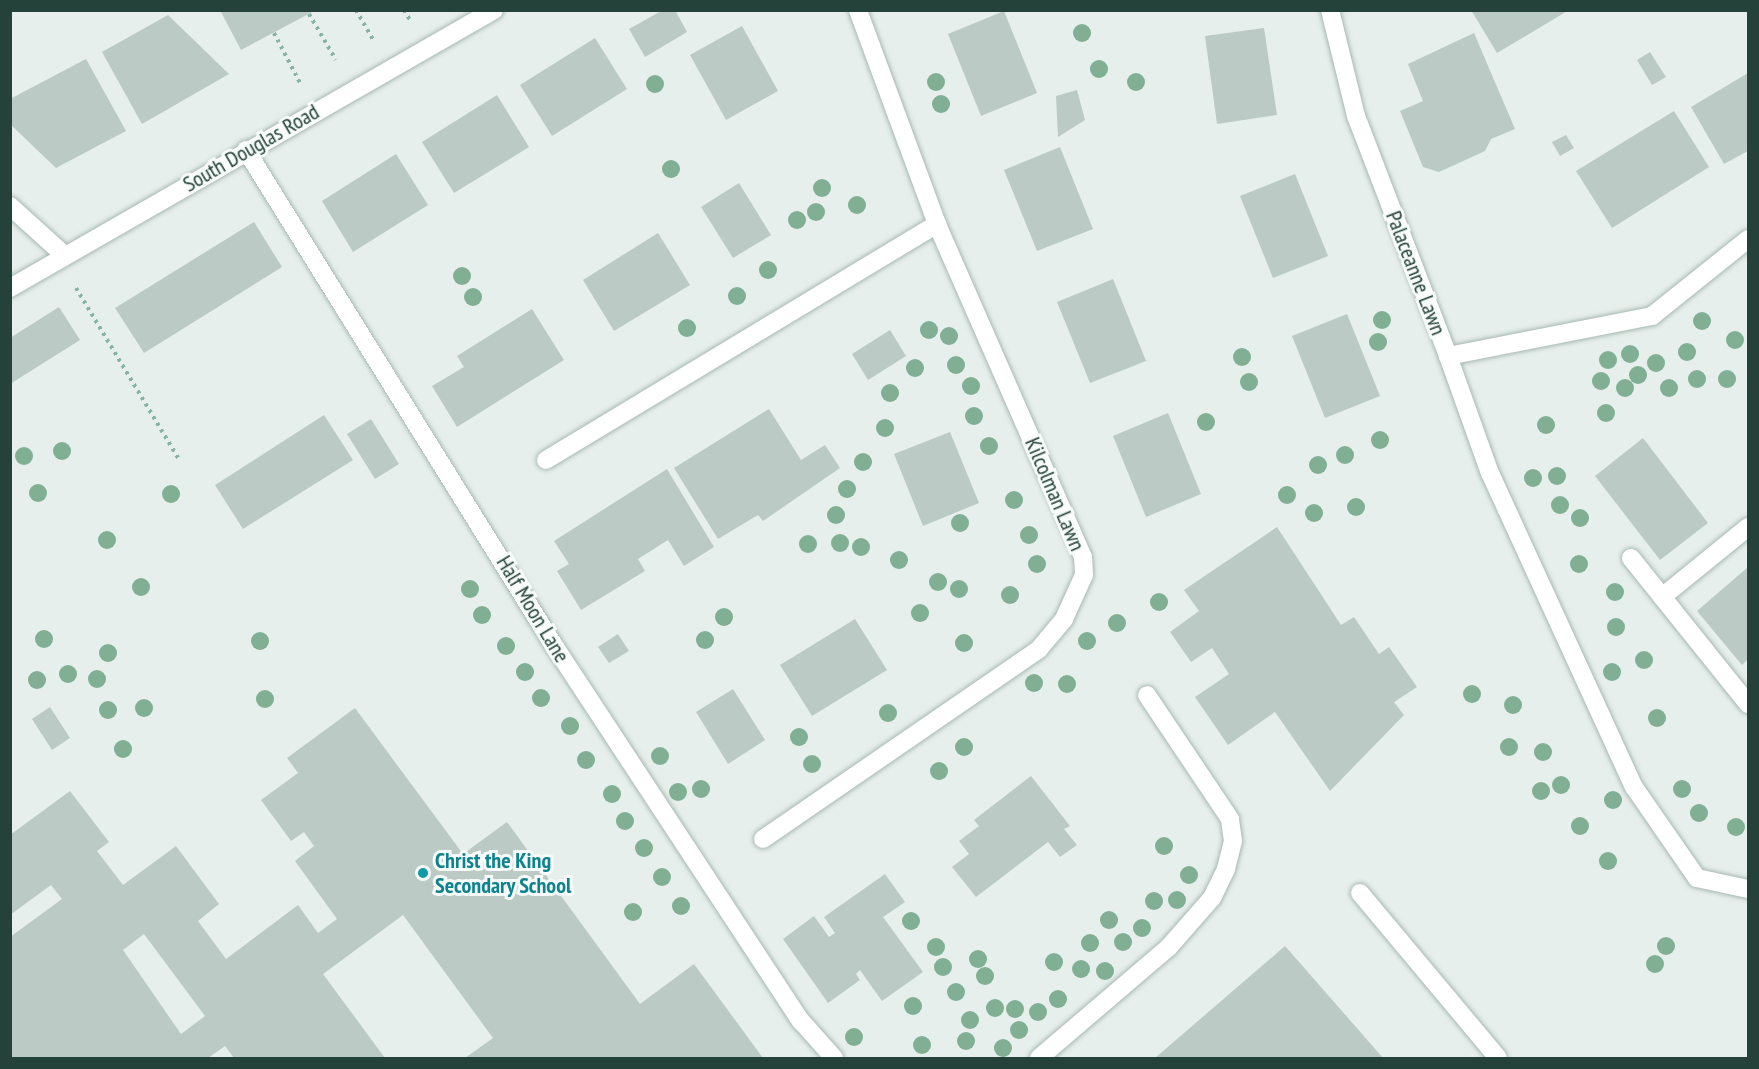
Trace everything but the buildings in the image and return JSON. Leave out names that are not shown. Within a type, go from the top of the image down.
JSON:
[{"type":"street","name":"South Douglas Road","points":[[10,288],[246,150],[494,10]]},
{"type":"street","name":"Kilcolman Lawn","points":[[763,839],[1039,649],[1064,619],[1084,574],[1083,557],[937,224],[858,10]]},
{"type":"street","name":"Palaceanne Lawn","points":[[1330,10],[1356,116],[1448,356],[1652,316],[1749,238]]},
{"type":"street","name":"Half Moon Lane","points":[[246,150],[553,644],[801,1021],[834,1059]]},
{"type":"street","points":[[10,206],[64,255]]},
{"type":"street","points":[[546,460],[937,224]]},
{"type":"street","points":[[1448,356],[1490,473],[1634,787],[1697,878],[1749,889]]},
{"type":"street","points":[[1662,597],[1749,527]]},
{"type":"street","points":[[1631,558],[1749,704]]},
{"type":"street","points":[[1039,1059],[1168,948],[1212,898],[1226,869],[1233,841],[1230,819],[1147,695]]},
{"type":"street","points":[[1360,893],[1498,1059]]},
{"type":"path","points":[[356,10],[378,49]]},
{"type":"path","points":[[309,15],[341,68]]},
{"type":"path","points":[[274,33],[302,87]]},
{"type":"path","points":[[70,284],[180,461]]},
{"type":"place","name":"Christ the King Secondary School","points":[[423,873]]}]
